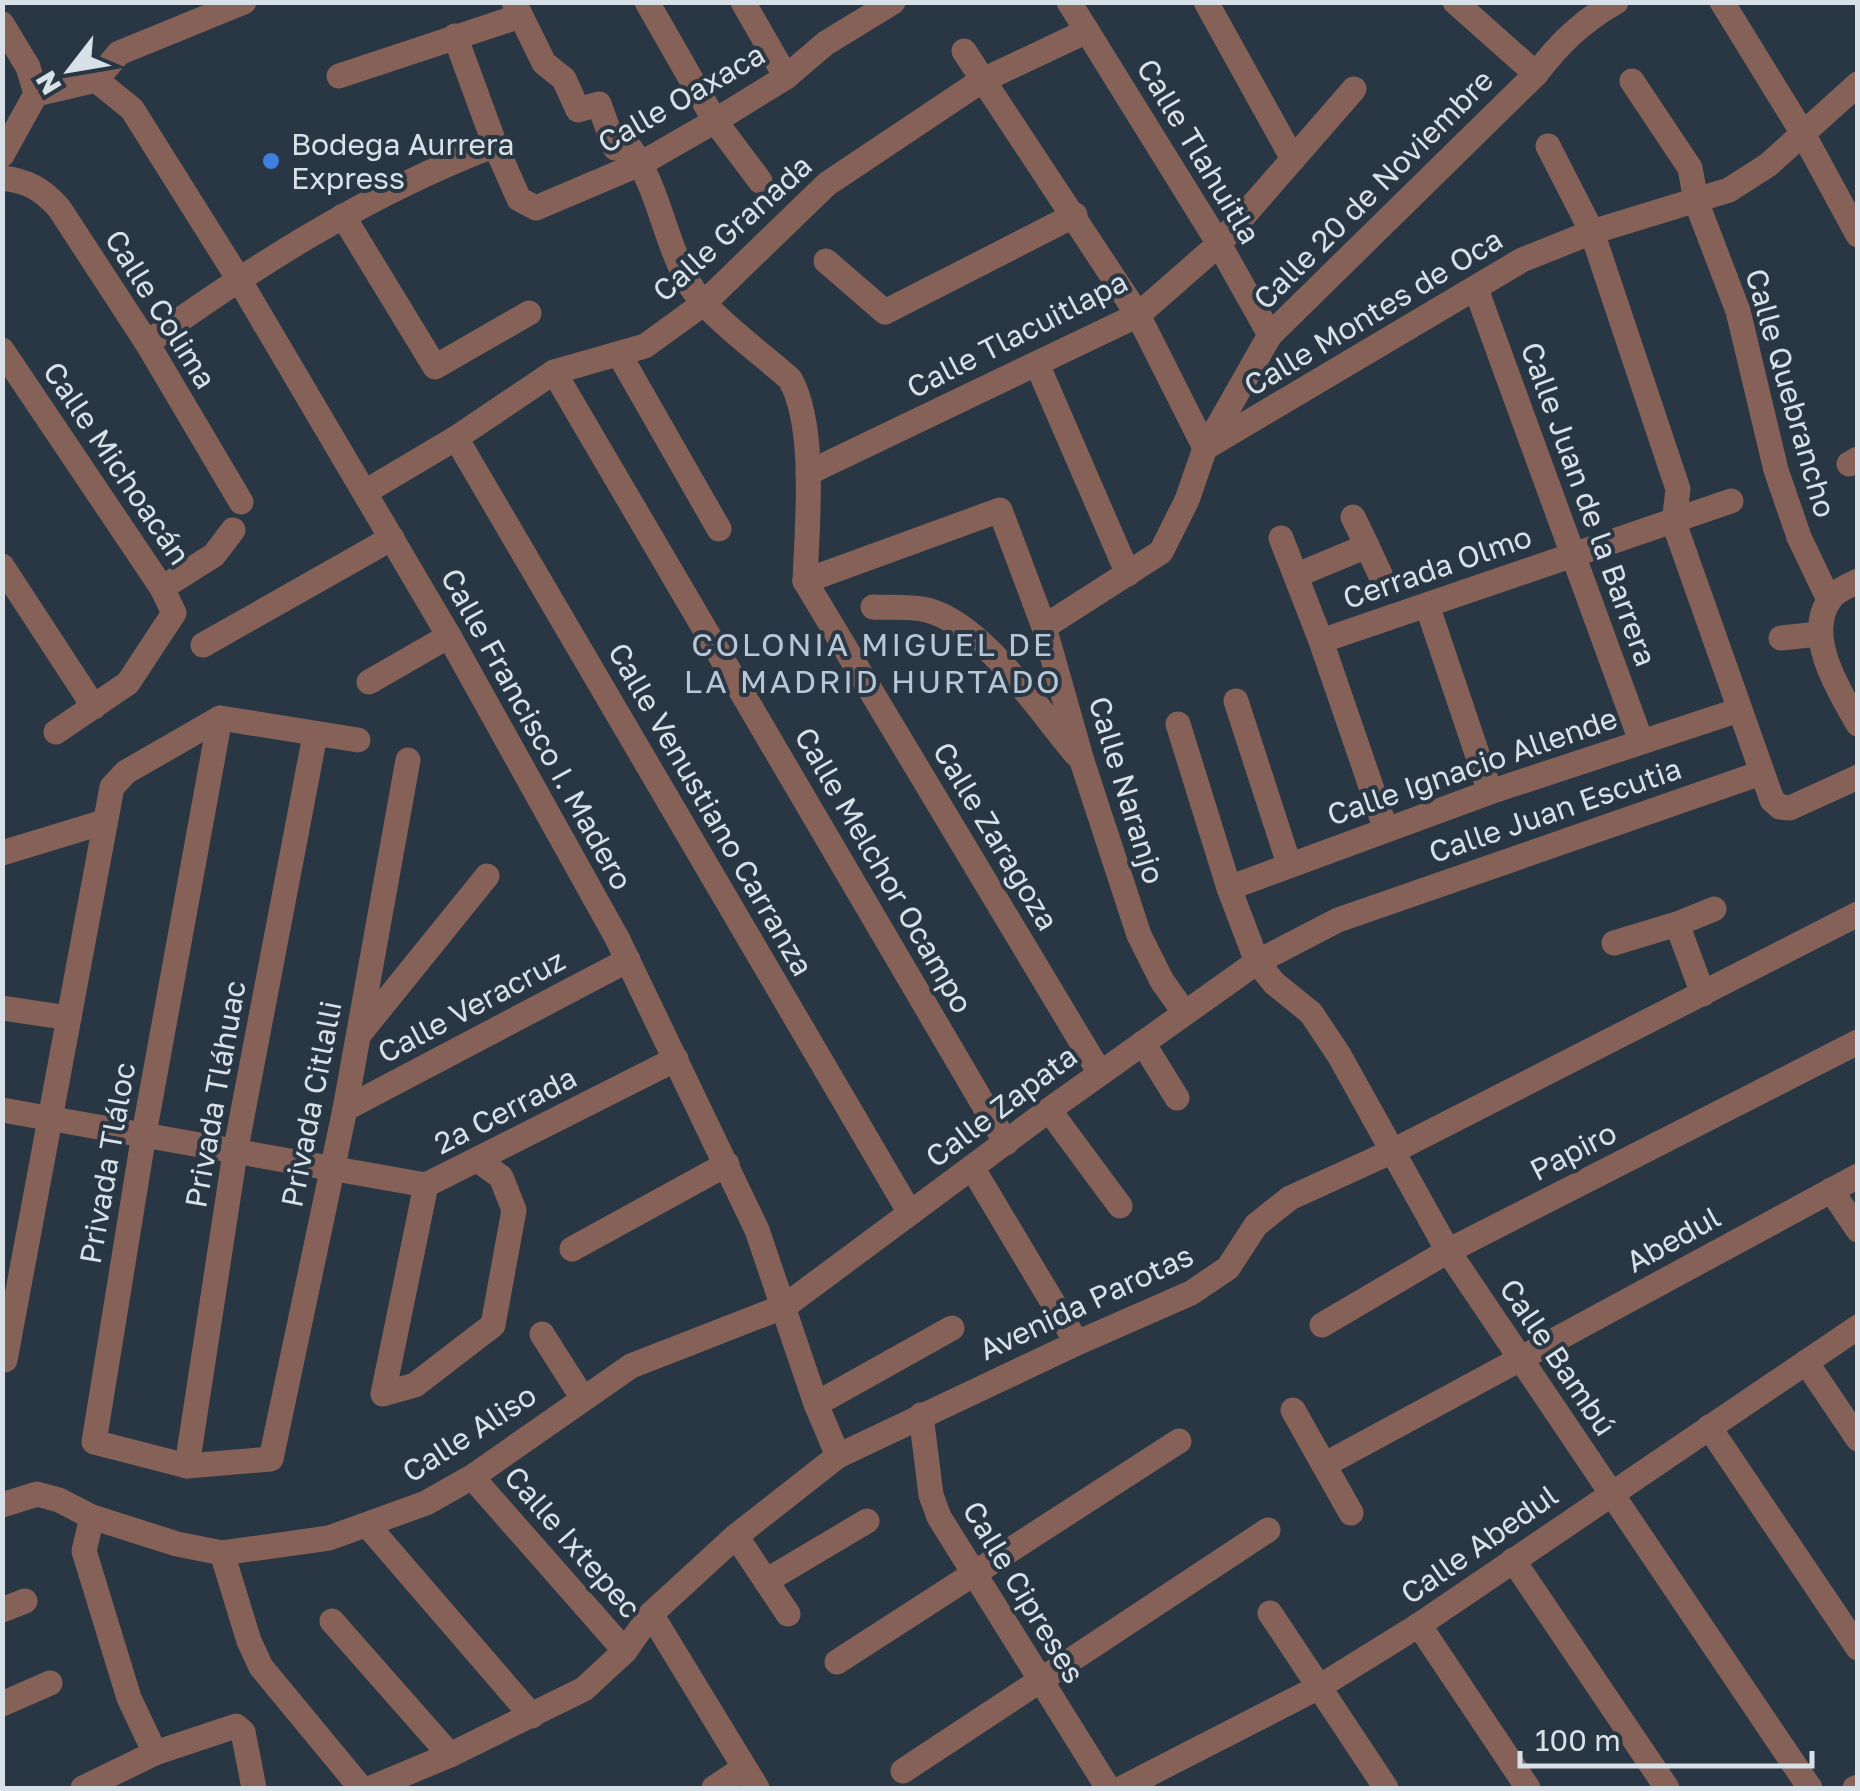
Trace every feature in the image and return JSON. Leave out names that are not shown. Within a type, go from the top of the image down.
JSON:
[{"type":"street","points":[[36,94],[96,80],[118,53],[244,2]]},
{"type":"street","points":[[647,2],[714,121],[760,181]]},
{"type":"street","points":[[743,2],[786,77]]},
{"type":"street","name":"Calle Oaxaca","points":[[495,145],[519,199],[536,208],[545,206],[642,163],[714,121],[786,77],[826,43],[893,2]]},
{"type":"street","name":"Calle Tlahuitla","points":[[1069,2],[1219,244],[1270,335]]},
{"type":"street","points":[[1206,2],[1293,158]]},
{"type":"street","points":[[1455,2],[1536,74]]},
{"type":"street","name":"Calle 20 de Noviembre","points":[[1205,448],[1270,335],[1536,74],[1560,42],[1616,2]]},
{"type":"street","points":[[1722,2],[1802,132],[1858,235]]},
{"type":"street","points":[[339,76],[455,36],[517,9],[544,62],[564,78],[578,110],[599,104],[615,148],[628,145],[642,163],[690,285],[703,304],[790,379],[799,395],[808,473],[806,581]]},
{"type":"street","name":"Calle Granada","points":[[365,492],[456,438],[554,372],[645,346],[703,304],[827,184],[981,82],[1087,31]]},
{"type":"street","points":[[147,344],[238,278],[343,216],[426,170],[495,145],[455,36]]},
{"type":"street","points":[[2,155],[36,94],[28,67],[6,37]]},
{"type":"street","points":[[964,51],[1138,315],[1205,448],[1187,500],[1161,552],[1044,627]]},
{"type":"street","name":"Calle Francisco I. Madero","points":[[96,80],[132,108],[238,278],[392,538],[628,960],[757,1230],[816,1404],[838,1456]]},
{"type":"street","name":"Calle Quebrancho","points":[[1632,81],[1690,168],[1696,201],[1738,312],[1776,470],[1798,537],[1829,600]]},
{"type":"street","name":"Calle Montes de Oca","points":[[1205,448],[1522,260],[1592,232],[1728,190],[1768,165],[1858,84]]},
{"type":"street","name":"Calle Tlacuitlapa","points":[[808,473],[1138,315],[1219,244],[1354,89]]},
{"type":"street","points":[[1548,146],[1592,232],[1678,489],[1674,523],[1772,800],[1790,808],[1858,776]]},
{"type":"street","name":"Calle Colima","points":[[2,178],[22,180],[42,190],[59,208],[147,344],[241,502]]},
{"type":"street","points":[[826,261],[886,312],[1074,214]]},
{"type":"street","points":[[343,216],[435,367],[530,313]]},
{"type":"street","name":"Calle Juan de la Barrera","points":[[1476,289],[1641,741]]},
{"type":"street","name":"Calle Michoacán","points":[[2,350],[162,588],[174,613],[128,683],[94,707]]},
{"type":"street","points":[[619,354],[719,529]]},
{"type":"street","points":[[1037,364],[1128,574]]},
{"type":"street","name":"Calle Melchor Ocampo","points":[[554,372],[1006,1143]]},
{"type":"street","name":"Calle Venustiano Carranza","points":[[456,438],[910,1213]]},
{"type":"street","name":"Cerrada Olmo","points":[[1322,641],[1731,501]]},
{"type":"street","name":"Calle Naranjo","points":[[806,581],[1000,510],[1044,627],[1082,762],[1138,935],[1184,1012]]},
{"type":"street","points":[[1353,517],[1380,574]]},
{"type":"street","points":[[162,588],[214,555],[233,530]]},
{"type":"street","points":[[204,645],[392,538]]},
{"type":"street","points":[[1281,538],[1322,641],[1386,830]]},
{"type":"street","points":[[1297,575],[1367,546]]},
{"type":"street","points":[[2,566],[94,707],[56,732]]},
{"type":"street","name":"Calle Zaragoza","points":[[806,581],[1100,1073]]},
{"type":"street","points":[[1858,581],[1829,600],[1819,634],[1842,696],[1858,724]]},
{"type":"street","points":[[1426,606],[1490,792]]},
{"type":"street","points":[[873,607],[926,610],[950,619],[978,638],[1082,762]]},
{"type":"street","points":[[1781,638],[1819,634]]},
{"type":"street","points":[[369,682],[448,636]]},
{"type":"street","points":[[1236,701],[1289,864]]},
{"type":"street","name":"Calle Ignacio Allende","points":[[1228,888],[1490,792],[1739,710]]},
{"type":"street","points":[[6,1360],[112,787],[126,772],[220,718],[358,740]]},
{"type":"street","name":"Privada Tláloc","points":[[220,718],[144,1134],[94,1442],[187,1466],[271,1460]]},
{"type":"street","points":[[1178,724],[1228,888],[1257,962]]},
{"type":"street","name":"Privada Tláhuac","points":[[187,1466],[235,1153],[315,735]]},
{"type":"street","name":"Privada Citlalli","points":[[271,1460],[345,1108],[408,760]]},
{"type":"street","name":"Calle Juan Escutia","points":[[1257,962],[1338,920],[1761,772]]},
{"type":"street","points":[[2,852],[104,822]]},
{"type":"street","points":[[358,1035],[487,876]]},
{"type":"street","points":[[1614,943],[1714,910]]},
{"type":"street","name":"Avenida Parotas","points":[[370,1788],[450,1755],[584,1689],[625,1651],[650,1614],[736,1536],[838,1456],[1192,1293],[1228,1268],[1256,1225],[1290,1198],[1393,1151],[1858,914]]},
{"type":"street","points":[[1677,924],[1704,994]]},
{"type":"street","name":"Calle Veracruz","points":[[345,1108],[628,960]]},
{"type":"street","name":"Calle Zapata","points":[[785,1306],[1257,962]]},
{"type":"street","name":"Calle Bambú","points":[[1257,962],[1274,984],[1311,1013],[1339,1055],[1448,1251],[1810,1788]]},
{"type":"street","points":[[2,1008],[69,1018]]},
{"type":"street","name":"Papiro","points":[[1322,1325],[1448,1251],[1858,1042]]},
{"type":"street","points":[[1143,1043],[1177,1098]]},
{"type":"street","name":"2ª Cerrada","points":[[2,1110],[426,1186],[676,1059]]},
{"type":"street","points":[[1049,1110],[1120,1206]]},
{"type":"street","points":[[426,1186],[383,1394],[415,1385],[493,1325],[514,1210],[501,1176],[480,1160]]},
{"type":"street","points":[[572,1249],[727,1164]]},
{"type":"street","points":[[972,1169],[1077,1343]]},
{"type":"street","name":"Abedul","points":[[1324,1466],[1858,1176]]},
{"type":"street","points":[[1831,1190],[1858,1230]]},
{"type":"street","name":"Calle Aliso","points":[[2,1505],[37,1494],[92,1517],[177,1544],[222,1552],[329,1538],[426,1503],[472,1477],[631,1366],[785,1306]]},
{"type":"street","name":"Calle Abedul","points":[[1122,1788],[1319,1687],[1419,1625],[1858,1327]]},
{"type":"street","points":[[816,1404],[952,1328]]},
{"type":"street","points":[[542,1334],[582,1397]]},
{"type":"street","points":[[1806,1362],[1858,1439]]},
{"type":"street","points":[[1293,1410],[1351,1513]]},
{"type":"street","name":"Calle Cipreses","points":[[921,1415],[930,1495],[939,1517],[1108,1788]]},
{"type":"street","points":[[1710,1427],[1858,1648]]},
{"type":"street","points":[[837,1662],[1179,1441]]},
{"type":"street","name":"Calle Ixtepec","points":[[472,1477],[625,1651]]},
{"type":"street","points":[[92,1517],[84,1551],[88,1566],[129,1698],[155,1752]]},
{"type":"street","points":[[766,1581],[867,1521]]},
{"type":"street","points":[[369,1526],[532,1716]]},
{"type":"street","points":[[902,1771],[1268,1530]]},
{"type":"street","points":[[736,1536],[788,1614]]},
{"type":"street","points":[[222,1552],[249,1642],[261,1667],[361,1788]]},
{"type":"street","points":[[1514,1560],[1667,1788]]},
{"type":"street","points":[[1270,1613],[1386,1788]]},
{"type":"street","points":[[650,1614],[751,1778],[714,1788]]},
{"type":"street","points":[[332,1622],[450,1755]]},
{"type":"street","points":[[1419,1625],[1528,1788]]},
{"type":"street","points":[[2,1704],[50,1683]]},
{"type":"street","points":[[84,1788],[155,1752],[236,1726],[243,1732],[254,1788]]},
{"type":"place","name":"Bodega Aurrera Express","points":[[271,161]]},
{"type":"district","name":"COLONIA MIGUEL DE LA MADRID HURTADO","points":[[873,662]]}]
